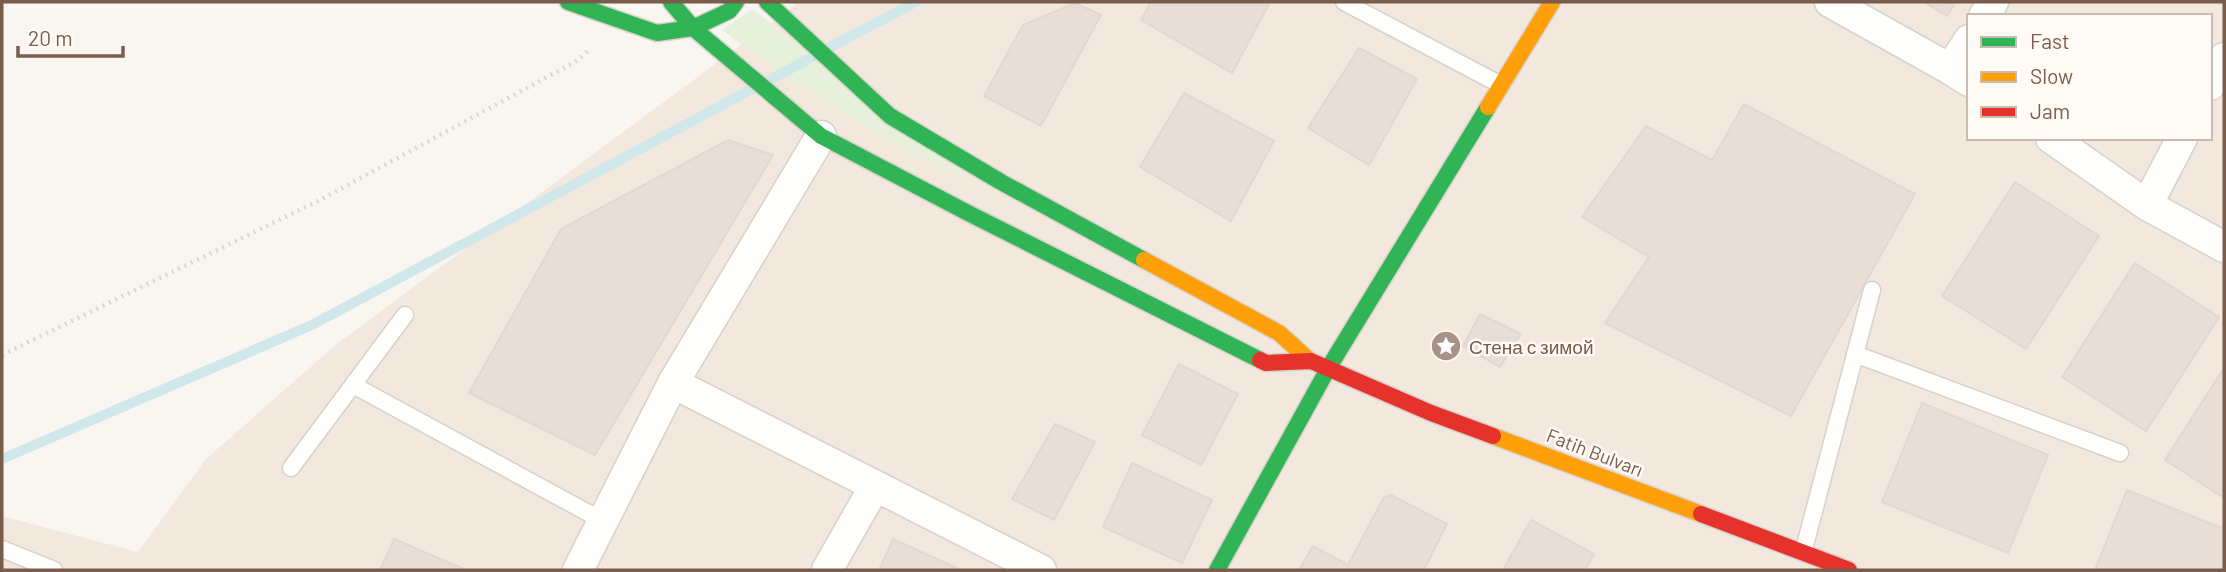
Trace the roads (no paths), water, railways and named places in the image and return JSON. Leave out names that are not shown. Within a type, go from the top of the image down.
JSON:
[{"type":"street","points":[[568,2],[657,33],[693,28],[729,10],[736,2]]},
{"type":"street","points":[[671,2],[693,28],[810,127],[982,220],[1266,363],[1310,361]]},
{"type":"street","points":[[1217,570],[1329,368],[1552,2]]},
{"type":"street","points":[[1830,2],[1960,75],[1967,48]]},
{"type":"street","points":[[768,4],[890,116],[1001,182],[1279,332],[1310,361]]},
{"type":"street","points":[[2212,81],[2224,58]]},
{"type":"street","points":[[578,570],[810,127]]},
{"type":"street","points":[[2054,140],[2147,205],[2224,247]]},
{"type":"street","points":[[2147,205],[2181,140]]},
{"type":"street","name":"Fatih Bulvarı","points":[[1310,361],[1431,413],[1840,569]]},
{"type":"street","points":[[674,383],[1041,570]]},
{"type":"street","points":[[827,570],[875,486]]},
{"type":"lane","points":[[1344,2],[1501,85]]},
{"type":"lane","points":[[1803,553],[1872,290]]},
{"type":"lane","points":[[290,468],[405,315]]},
{"type":"lane","points":[[1855,354],[2120,453]]},
{"type":"lane","points":[[353,385],[603,521]]},
{"type":"lane","points":[[2,549],[54,570]]},
{"type":"waterway","points":[[828,48],[916,2]]},
{"type":"waterway","points":[[766,82],[814,56]]},
{"type":"waterway","points":[[2,459],[312,325],[752,89]]},
{"type":"place","name":"Стена с зимой","points":[[1446,346]]}]
